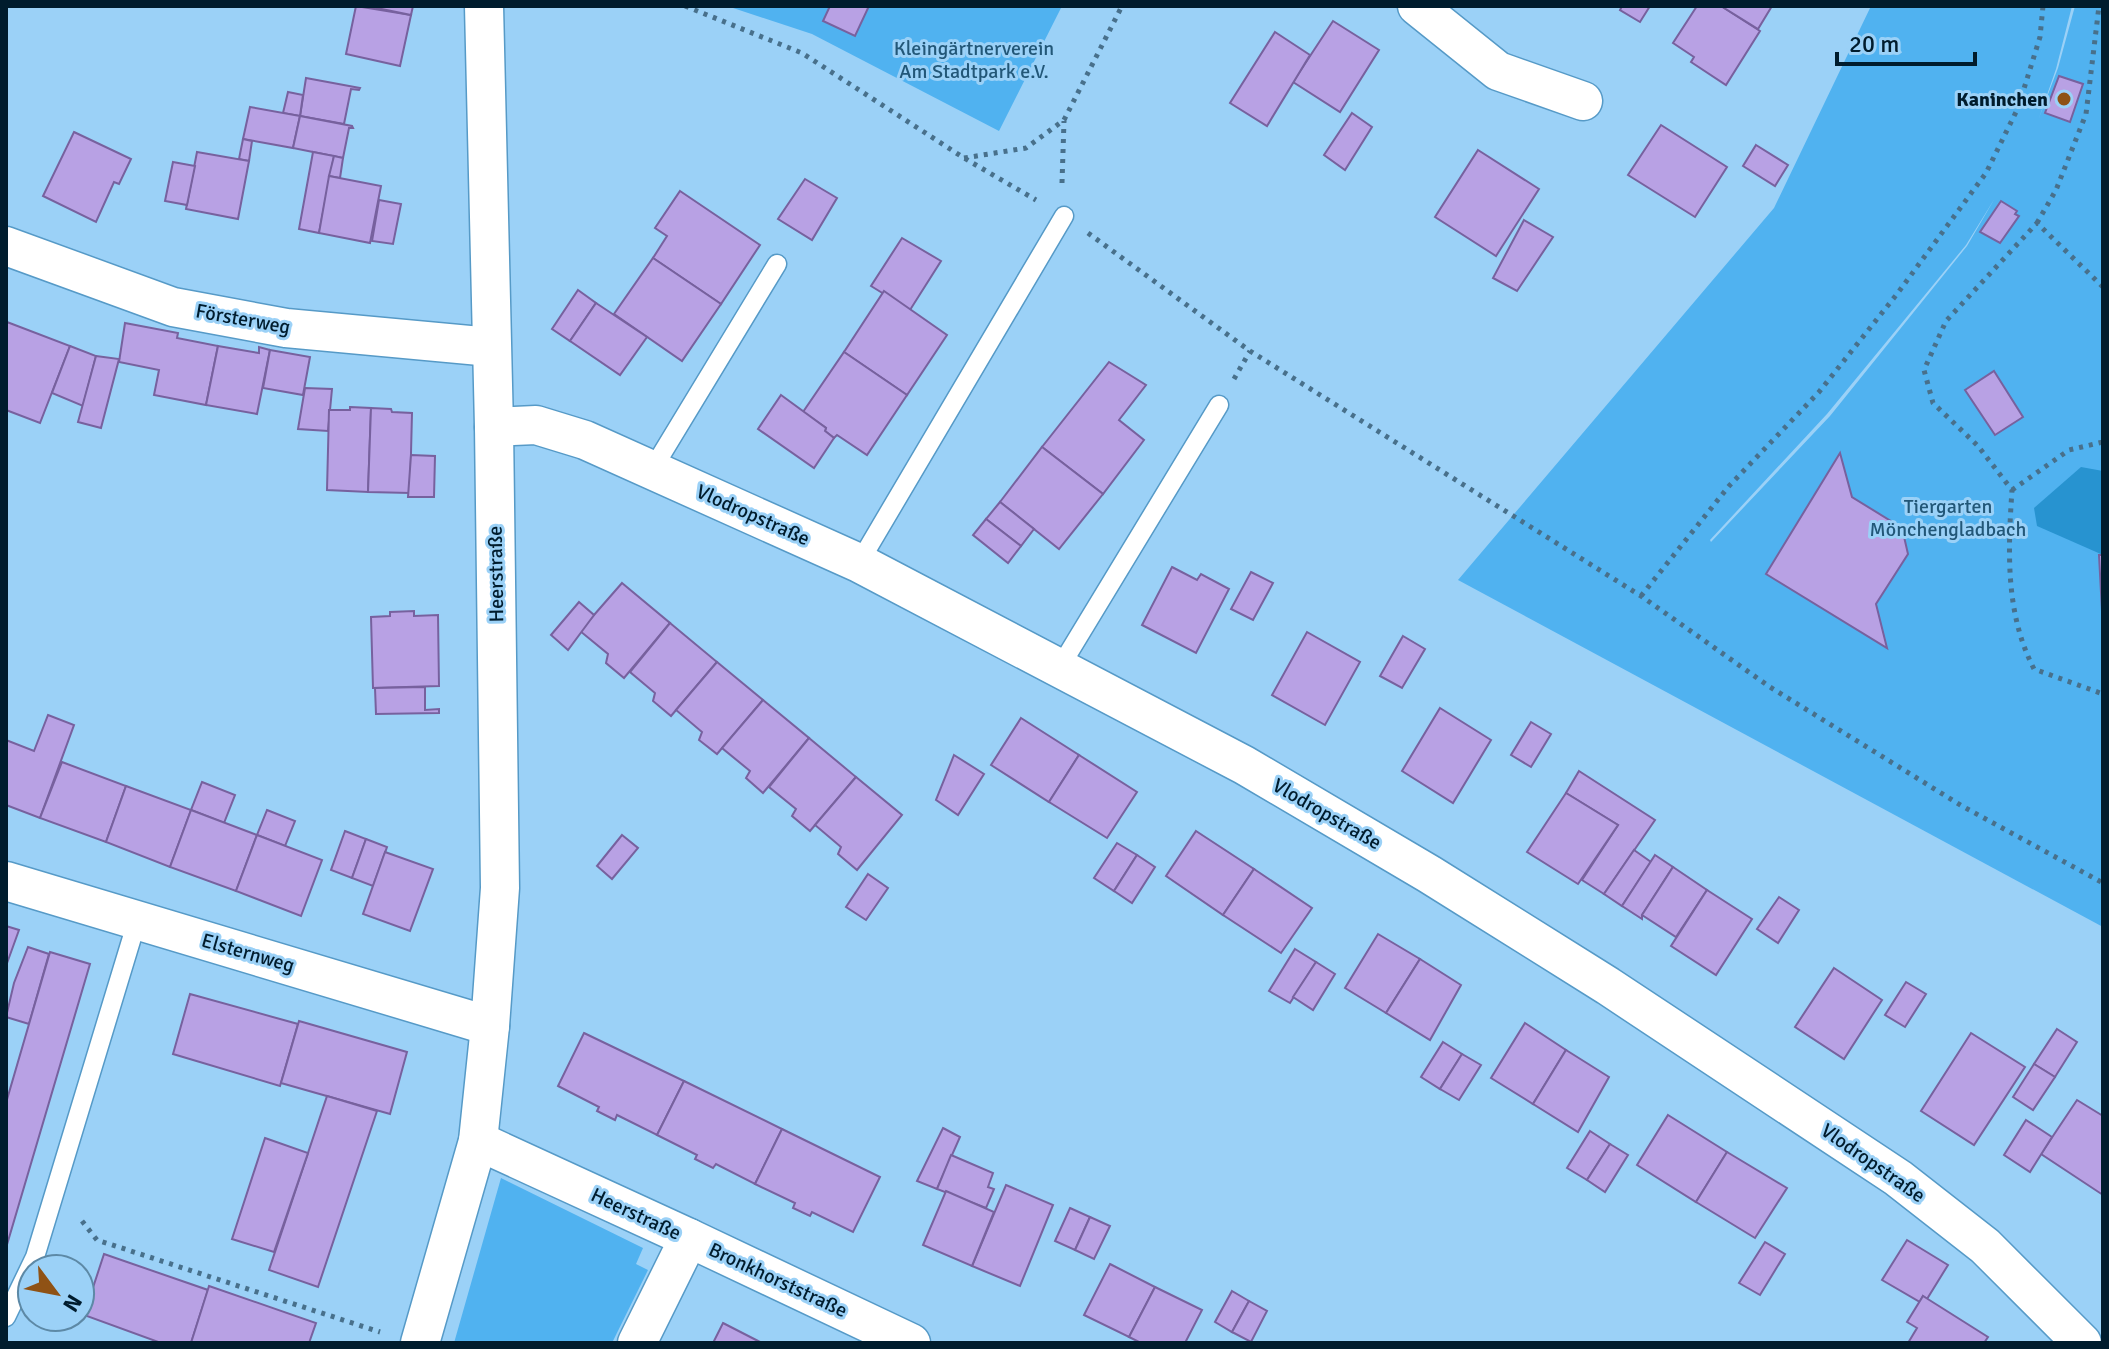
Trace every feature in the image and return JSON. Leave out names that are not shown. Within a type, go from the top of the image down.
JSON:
[{"type":"street","name":"Heerstraße","points":[[402,1338],[478,1141],[500,888],[484,6]]},
{"type":"street","points":[[1417,6],[1498,71],[1583,101]]},
{"type":"street","name":"Försterweg","points":[[6,246],[173,307],[286,328],[491,347]]},
{"type":"street","name":"Vlodropstraße","points":[[494,427],[536,425],[585,440],[859,563],[1271,781],[1429,874],[1608,986],[1898,1178],[1985,1246],[2082,1343]]},
{"type":"street","name":"Elsternweg","points":[[6,881],[490,1026]]},
{"type":"street","name":"Heerstraße","points":[[478,1141],[689,1238],[637,1343]]},
{"type":"street","name":"Bronkhorststraße","points":[[689,1238],[911,1343]]},
{"type":"lane","points":[[859,563],[1064,216]]},
{"type":"lane","points":[[652,470],[777,264]]},
{"type":"lane","points":[[1060,667],[1219,405]]},
{"type":"lane","points":[[6,1317],[35,1257],[137,921]]},
{"type":"path","points":[[685,6],[802,53],[964,158],[1064,216],[1250,351],[1641,596],[1783,695],[1962,806],[2103,883]]},
{"type":"path","points":[[1064,216],[1061,171],[1064,120],[1122,6]]},
{"type":"path","points":[[1641,596],[1729,486],[1819,392],[1897,294],[1986,173],[2018,108],[2040,37],[2043,6]]},
{"type":"path","points":[[2099,6],[2086,114],[2056,190],[2037,223],[1946,321],[1924,370],[1933,403],[1978,446],[2012,490],[2008,562],[2021,643],[2034,669],[2103,694]]},
{"type":"path","points":[[964,158],[1026,148],[1064,120]]},
{"type":"path","points":[[2037,223],[2103,287]]},
{"type":"path","points":[[2012,490],[2069,450],[2103,442]]},
{"type":"path","points":[[56,1189],[97,1240],[402,1338]]},
{"type":"green space","name":"Kleingärtnerverein Am Stadtpark e.V.","points":[[727,6],[1062,6],[999,131],[812,34]]},
{"type":"green space","name":"Tiergarten Mönchengladbach","points":[[1871,6],[2072,6],[2056,69],[2039,118],[2058,68],[2075,6],[2103,6],[2103,927],[1458,580],[1774,208]],"holes":[[[1995,198],[1967,246],[1830,416],[1711,542],[1827,414],[1966,245]]]},
{"type":"green space","points":[[501,1178],[643,1248],[636,1264],[648,1270],[612,1343],[454,1343]]},
{"type":"shaded area","points":[[2081,467],[2103,471],[2103,555],[2037,526],[2034,508]]},
{"type":"building","points":[[356,6],[411,15],[400,66],[346,54]]},
{"type":"building","points":[[367,6],[413,6],[411,15]]},
{"type":"building","points":[[830,6],[869,6],[855,36],[823,21]]},
{"type":"building","points":[[1622,6],[1650,6],[1640,22],[1620,10]]},
{"type":"building","points":[[1697,6],[1721,6],[1760,31],[1726,85],[1691,62],[1694,57],[1673,43]]},
{"type":"building","points":[[1721,6],[1772,6],[1758,29]]},
{"type":"building","points":[[1333,21],[1379,50],[1340,112],[1293,82]]},
{"type":"building","points":[[1275,32],[1310,55],[1267,126],[1230,103]]},
{"type":"building","name":"Kaninchen","points":[[2059,76],[2083,84],[2070,122],[2045,113]]},
{"type":"building","points":[[306,78],[360,88],[351,89],[344,124],[300,116]]},
{"type":"building","points":[[288,92],[303,95],[300,116],[283,113]]},
{"type":"building","points":[[250,107],[300,116],[293,148],[243,139]]},
{"type":"building","points":[[1352,113],[1372,127],[1345,170],[1324,155]]},
{"type":"building","points":[[300,116],[352,126],[343,158],[293,148]]},
{"type":"building","points":[[1661,125],[1727,167],[1695,217],[1628,175]]},
{"type":"building","points":[[74,132],[131,159],[119,184],[114,182],[96,222],[43,196]]},
{"type":"building","points":[[243,139],[252,141],[249,161],[239,159]]},
{"type":"building","points":[[1756,145],[1788,165],[1775,186],[1743,166]]},
{"type":"building","points":[[1478,150],[1539,189],[1496,256],[1435,217]]},
{"type":"building","points":[[197,152],[249,161],[238,219],[186,209]]},
{"type":"building","points":[[313,152],[334,156],[319,233],[299,229]]},
{"type":"building","points":[[334,156],[343,158],[340,178],[329,176]]},
{"type":"building","points":[[173,162],[195,166],[187,205],[165,201]]},
{"type":"building","points":[[329,176],[381,186],[370,243],[319,233]]},
{"type":"building","points":[[805,179],[837,198],[812,240],[778,219]]},
{"type":"building","points":[[680,191],[760,245],[721,304],[653,258],[667,236],[655,228]]},
{"type":"building","points":[[379,200],[401,204],[393,244],[372,241]]},
{"type":"building","points":[[2001,201],[2017,211],[2015,214],[2019,216],[2000,243],[1980,232]]},
{"type":"building","points":[[1524,220],[1553,237],[1517,291],[1493,278]]},
{"type":"building","points":[[902,238],[941,261],[910,310],[871,286]]},
{"type":"building","points":[[653,258],[721,304],[682,361],[614,314]]},
{"type":"building","points":[[578,290],[596,303],[570,341],[552,329]]},
{"type":"building","points":[[884,291],[947,335],[907,395],[844,352]]},
{"type":"building","points":[[596,303],[647,337],[620,375],[570,341]]},
{"type":"building","points":[[7,322],[70,346],[40,423],[6,410]]},
{"type":"building","points":[[125,323],[178,333],[177,338],[218,346],[206,405],[154,395],[159,370],[119,362]]},
{"type":"building","points":[[70,346],[96,356],[83,406],[52,393]]},
{"type":"building","points":[[218,346],[259,353],[259,347],[270,350],[257,414],[206,405]]},
{"type":"building","points":[[270,350],[310,357],[303,395],[263,388]]},
{"type":"building","points":[[844,352],[907,395],[867,455],[837,435],[834,438],[825,431],[826,428],[803,412]]},
{"type":"building","points":[[96,356],[119,359],[101,428],[78,422]]},
{"type":"building","points":[[1109,362],[1146,385],[1119,420],[1144,440],[1103,494],[1042,447]]},
{"type":"building","points":[[1994,371],[2023,417],[1995,435],[1965,390]]},
{"type":"building","points":[[305,388],[332,389],[328,431],[298,429]]},
{"type":"building","points":[[781,395],[826,428],[825,431],[834,438],[814,468],[758,429]]},
{"type":"building","points":[[350,407],[371,408],[368,492],[327,490],[329,410],[350,410]]},
{"type":"building","points":[[371,408],[412,413],[410,493],[368,492]]},
{"type":"building","points":[[1042,447],[1103,494],[1059,549],[1000,502]]},
{"type":"building","points":[[1840,453],[1852,497],[1902,528],[1908,554],[1876,604],[1887,648],[1766,574]]},
{"type":"building","points":[[411,455],[435,456],[434,497],[408,497]]},
{"type":"building","points":[[1000,502],[1034,529],[1021,546],[986,519]]},
{"type":"building","points":[[986,519],[1021,546],[1008,563],[973,535]]},
{"type":"building","points":[[2099,555],[2103,555],[2102,611]]},
{"type":"building","points":[[1172,567],[1197,580],[1201,574],[1229,589],[1196,653],[1142,625]]},
{"type":"building","points":[[1251,572],[1273,583],[1253,620],[1231,609]]},
{"type":"building","points":[[622,583],[670,623],[624,678],[606,663],[608,654],[580,631]]},
{"type":"building","points":[[579,602],[594,615],[568,650],[551,635]]},
{"type":"building","points":[[414,611],[414,616],[438,615],[439,686],[373,688],[371,617]]},
{"type":"building","points":[[670,623],[717,662],[671,716],[653,701],[655,693],[630,672]]},
{"type":"building","points":[[1307,632],[1360,662],[1325,725],[1272,695]]},
{"type":"building","points":[[1403,636],[1425,649],[1402,688],[1380,676]]},
{"type":"building","points":[[717,662],[763,700],[717,754],[699,740],[702,732],[676,710]]},
{"type":"building","points":[[425,687],[425,710],[439,709],[439,713],[376,714],[375,688]]},
{"type":"building","points":[[763,700],[809,738],[763,793],[746,778],[750,771],[722,748]]},
{"type":"building","points":[[1440,708],[1491,740],[1453,803],[1402,771]]},
{"type":"building","points":[[48,715],[74,725],[40,818],[6,805],[6,740],[34,751]]},
{"type":"building","points":[[1021,718],[1079,755],[1049,802],[991,765]]},
{"type":"building","points":[[1531,722],[1551,734],[1531,767],[1511,755]]},
{"type":"building","points":[[809,738],[856,777],[810,831],[792,816],[796,809],[769,787]]},
{"type":"building","points":[[954,755],[984,774],[958,815],[936,800]]},
{"type":"building","points":[[1079,755],[1137,792],[1107,838],[1049,802]]},
{"type":"building","points":[[62,762],[126,786],[106,842],[40,818]]},
{"type":"building","points":[[1579,771],[1655,820],[1604,894],[1582,880],[1618,825],[1566,793]]},
{"type":"building","points":[[856,777],[902,815],[857,870],[838,854],[841,847],[815,825]]},
{"type":"building","points":[[202,782],[235,795],[224,823],[191,810]]},
{"type":"building","points":[[126,786],[191,810],[170,867],[106,842]]},
{"type":"building","points":[[1566,793],[1618,825],[1578,884],[1527,852]]},
{"type":"building","points":[[191,810],[257,835],[236,891],[170,867]]},
{"type":"building","points":[[267,810],[295,821],[285,846],[257,835]]},
{"type":"building","points":[[345,831],[366,839],[352,878],[331,870]]},
{"type":"building","points":[[1196,831],[1254,869],[1223,915],[1166,876]]},
{"type":"building","points":[[257,835],[322,860],[301,916],[236,891]]},
{"type":"building","points":[[622,835],[638,848],[612,879],[597,866]]},
{"type":"building","points":[[366,839],[387,847],[373,886],[352,878]]},
{"type":"building","points":[[1117,843],[1137,855],[1114,891],[1094,878]]},
{"type":"building","points":[[1634,850],[1651,862],[1622,906],[1604,894]]},
{"type":"building","points":[[385,852],[433,869],[410,931],[363,914]]},
{"type":"building","points":[[1137,855],[1155,867],[1132,903],[1114,891]]},
{"type":"building","points":[[1655,855],[1673,867],[1642,919],[1622,906]]},
{"type":"building","points":[[1673,867],[1707,890],[1676,937],[1642,915]]},
{"type":"building","points":[[1254,869],[1312,908],[1281,953],[1223,915]]},
{"type":"building","points":[[868,874],[888,888],[866,920],[846,907]]},
{"type":"building","points":[[1707,890],[1752,919],[1716,975],[1671,946]]},
{"type":"building","points":[[1779,897],[1799,910],[1778,943],[1757,929]]},
{"type":"building","points":[[6,926],[19,930],[6,966]]},
{"type":"building","points":[[1378,934],[1420,959],[1386,1013],[1345,988]]},
{"type":"building","points":[[28,947],[49,954],[29,1024],[6,1017],[14,983]]},
{"type":"building","points":[[1295,949],[1316,962],[1290,1003],[1269,991]]},
{"type":"building","points":[[50,952],[90,964],[6,1248],[6,1103]]},
{"type":"building","points":[[1420,959],[1461,985],[1430,1040],[1386,1013]]},
{"type":"building","points":[[1316,962],[1335,974],[1313,1010],[1293,997]]},
{"type":"building","points":[[1834,968],[1882,1000],[1844,1059],[1795,1027]]},
{"type":"building","points":[[1906,982],[1926,994],[1905,1027],[1885,1015]]},
{"type":"building","points":[[190,994],[298,1024],[280,1086],[173,1054]]},
{"type":"building","points":[[299,1021],[407,1052],[390,1114],[281,1083]]},
{"type":"building","points":[[1525,1023],[1566,1050],[1533,1104],[1491,1078]]},
{"type":"building","points":[[2057,1029],[2077,1042],[2055,1077],[2034,1064]]},
{"type":"building","points":[[584,1033],[684,1081],[657,1135],[617,1115],[615,1120],[597,1111],[599,1107],[558,1086]]},
{"type":"building","points":[[1971,1033],[2025,1067],[1974,1145],[1921,1111]]},
{"type":"building","points":[[1443,1042],[1462,1054],[1440,1089],[1421,1077]]},
{"type":"building","points":[[1566,1050],[1609,1077],[1578,1132],[1533,1104]]},
{"type":"building","points":[[1462,1054],[1481,1065],[1459,1100],[1440,1089]]},
{"type":"building","points":[[2034,1064],[2055,1077],[2033,1110],[2013,1097]]},
{"type":"building","points":[[684,1081],[782,1129],[755,1184],[716,1164],[713,1168],[695,1159],[697,1155],[657,1135]]},
{"type":"building","points":[[327,1096],[377,1111],[318,1287],[269,1270]]},
{"type":"building","points":[[2077,1100],[2103,1116],[2103,1195],[2041,1154]]},
{"type":"building","points":[[1668,1115],[1727,1152],[1696,1202],[1637,1165]]},
{"type":"building","points":[[2026,1120],[2052,1137],[2030,1172],[2004,1155]]},
{"type":"building","points":[[943,1128],[960,1137],[937,1189],[917,1181]]},
{"type":"building","points":[[782,1129],[880,1177],[853,1232],[812,1212],[810,1216],[793,1208],[795,1203],[755,1184]]},
{"type":"building","points":[[1590,1131],[1610,1144],[1587,1180],[1567,1168]]},
{"type":"building","points":[[265,1138],[308,1153],[274,1252],[232,1239]]},
{"type":"building","points":[[1610,1144],[1628,1155],[1605,1192],[1587,1180]]},
{"type":"building","points":[[1727,1152],[1787,1188],[1755,1238],[1696,1202]]},
{"type":"building","points":[[951,1155],[993,1173],[988,1187],[994,1189],[986,1208],[937,1189]]},
{"type":"building","points":[[1006,1185],[1053,1205],[1020,1286],[972,1266]]},
{"type":"building","points":[[946,1191],[994,1212],[972,1266],[923,1245]]},
{"type":"building","points":[[1070,1208],[1090,1217],[1075,1250],[1055,1241]]},
{"type":"building","points":[[1090,1217],[1110,1226],[1094,1259],[1075,1250]]},
{"type":"building","points":[[1907,1240],[1948,1265],[1927,1299],[1923,1296],[1920,1302],[1882,1280]]},
{"type":"building","points":[[1765,1242],[1785,1254],[1760,1295],[1739,1283]]},
{"type":"building","points":[[104,1254],[208,1290],[191,1343],[161,1343],[96,1319],[96,1278]]},
{"type":"building","points":[[1110,1264],[1155,1287],[1129,1337],[1084,1315]]},
{"type":"building","points":[[209,1286],[316,1323],[309,1343],[191,1343]]},
{"type":"building","points":[[1155,1287],[1202,1310],[1185,1343],[1141,1343],[1129,1337]]},
{"type":"building","points":[[1232,1291],[1249,1301],[1232,1332],[1215,1322]]},
{"type":"building","points":[[1923,1296],[1988,1337],[1984,1343],[1908,1343],[1917,1328],[1907,1322]]},
{"type":"building","points":[[1249,1301],[1267,1311],[1251,1342],[1232,1332]]},
{"type":"building","points":[[723,1323],[762,1343],[713,1343]]},
{"type":"place","name":"Kaninchen","points":[[2064,99]]}]
